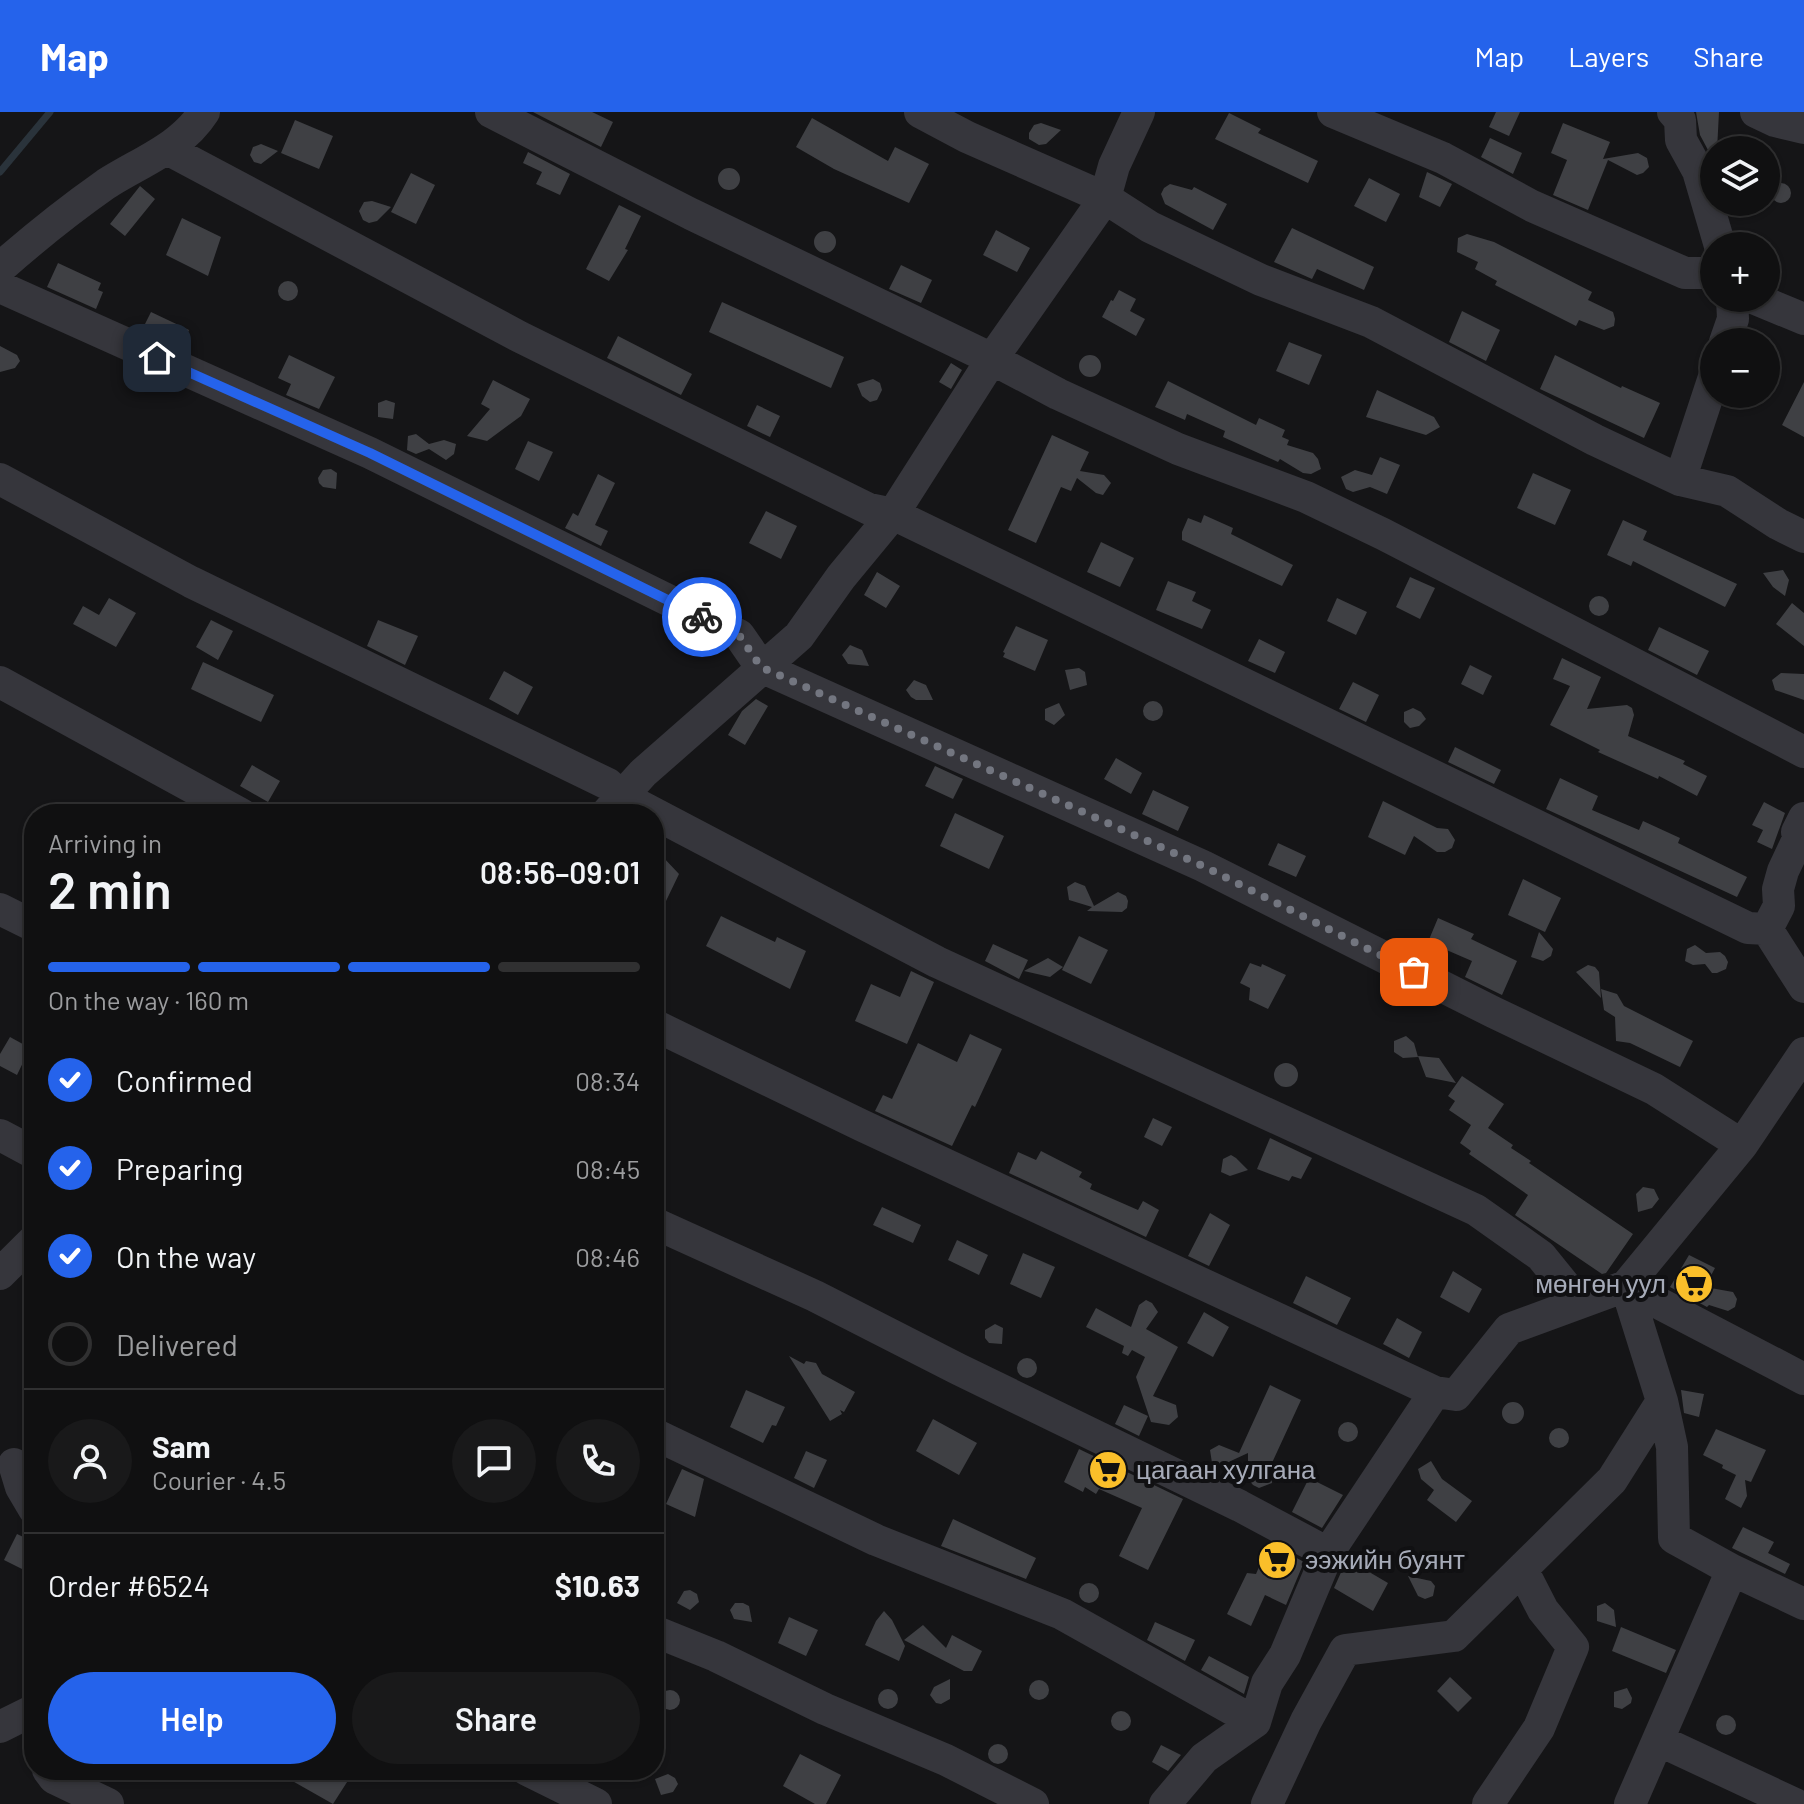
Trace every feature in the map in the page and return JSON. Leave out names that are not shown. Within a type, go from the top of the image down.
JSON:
[{"type":"street","points":[[0,268],[46,228],[108,183],[167,149],[204,112]]},
{"type":"street","points":[[491,112],[1058,394],[1178,449],[1306,497],[1383,534],[1804,752]]},
{"type":"street","points":[[920,112],[967,137],[1105,198],[1150,227],[1261,280],[1371,322],[1595,440],[1680,480],[1727,491],[1804,537]]},
{"type":"street","points":[[615,804],[643,773],[799,636],[841,577],[893,514],[992,359],[1105,198],[1114,166],[1139,112]]},
{"type":"street","points":[[1333,112],[1443,158],[1532,206],[1685,273],[1700,273]]},
{"type":"street","points":[[1673,112],[1680,120],[1681,140],[1698,171],[1716,232]]},
{"type":"street","points":[[1756,112],[1775,121],[1804,128]]},
{"type":"street","points":[[167,149],[520,337],[869,509],[893,514],[1748,928],[1767,929]]},
{"type":"street","points":[[0,287],[370,453],[739,635],[761,667],[1203,866],[1654,1089],[1742,1145]]},
{"type":"street","points":[[1780,309],[1804,319]]},
{"type":"street","points":[[1680,480],[1704,408]]},
{"type":"street","points":[[0,479],[191,582],[608,784],[614,804]]},
{"type":"street","points":[[0,682],[223,804]]},
{"type":"street","points":[[1767,929],[1779,906],[1778,889],[1783,871],[1804,818]]},
{"type":"street","points":[[664,829],[937,962],[1476,1210],[1541,1256],[1579,1303]]},
{"type":"street","points":[[0,909],[24,921]]},
{"type":"street","points":[[1767,929],[1804,987]]},
{"type":"street","points":[[664,1030],[863,1126],[1435,1392],[1456,1395],[1509,1329],[1626,1286],[1742,1145],[1804,1053]]},
{"type":"street","points":[[0,1135],[24,1148]]},
{"type":"street","points":[[664,1228],[815,1296],[1240,1506],[1328,1553]]},
{"type":"street","points":[[0,1274],[24,1250]]},
{"type":"street","points":[[1626,1286],[1804,1379]]},
{"type":"street","points":[[1626,1286],[1662,1401],[1672,1447],[1674,1538],[1804,1604]]},
{"type":"street","points":[[1165,1804],[1204,1758],[1255,1722],[1267,1683],[1285,1655],[1328,1553],[1435,1392]]},
{"type":"street","points":[[1267,1804],[1306,1721],[1345,1650],[1454,1636],[1612,1480],[1662,1401]]},
{"type":"street","points":[[664,1439],[876,1540],[1062,1614],[1255,1722]]},
{"type":"street","points":[[14,1464],[24,1492]]},
{"type":"street","points":[[1488,1804],[1539,1728],[1573,1647],[1543,1610],[1522,1569]]},
{"type":"street","points":[[1630,1804],[1732,1570]]},
{"type":"street","points":[[664,1635],[946,1760],[1033,1804]]},
{"type":"street","points":[[0,1727],[24,1715]]},
{"type":"street","points":[[1658,1740],[1795,1804]]},
{"type":"street","points":[[58,1780],[108,1804]]},
{"type":"street","points":[[547,1780],[596,1804]]},
{"type":"building","points":[[533,112],[592,112],[613,122],[601,147]]},
{"type":"building","points":[[1496,112],[1520,112],[1509,136],[1489,127]]},
{"type":"building","points":[[1696,112],[1719,112],[1718,136],[1700,135]]},
{"type":"building","points":[[1229,113],[1261,129],[1258,133],[1318,161],[1308,183],[1215,139]]},
{"type":"building","points":[[812,118],[888,161],[895,147],[929,164],[909,203],[834,169],[796,147]]},
{"type":"building","points":[[295,120],[333,136],[319,169],[281,153]]},
{"type":"building","points":[[1041,123],[1061,130],[1046,144],[1039,145],[1029,139],[1029,133],[1034,125]]},
{"type":"building","points":[[1563,123],[1610,142],[1603,159],[1638,153],[1647,158],[1649,167],[1637,175],[1608,160],[1588,210],[1553,195],[1567,160],[1551,153]]},
{"type":"building","points":[[1490,138],[1522,153],[1513,174],[1481,157]]},
{"type":"building","points":[[261,144],[278,151],[261,164],[254,162],[250,155],[253,147]]},
{"type":"building","points":[[528,152],[570,174],[560,195],[536,184],[542,172],[523,163]]},
{"type":"building","points":[[729,168],[737,171],[740,179],[737,187],[729,190],[721,187],[718,179],[721,171]]},
{"type":"building","points":[[1427,172],[1452,184],[1440,207],[1419,197]]},
{"type":"building","points":[[411,173],[435,185],[416,224],[391,212]]},
{"type":"building","points":[[1369,178],[1400,194],[1386,222],[1354,206]]},
{"type":"building","points":[[1780,183],[1790,189],[1788,200],[1780,203]]},
{"type":"building","points":[[1170,184],[1192,190],[1194,187],[1227,204],[1213,230],[1165,204],[1161,194]]},
{"type":"building","points":[[140,186],[155,199],[125,236],[110,224]]},
{"type":"building","points":[[372,201],[391,207],[377,221],[369,223],[363,220],[359,211],[364,202]]},
{"type":"building","points":[[619,205],[641,216],[625,249],[628,250],[609,281],[586,269]]},
{"type":"building","points":[[182,218],[221,237],[208,276],[166,255]]},
{"type":"building","points":[[1292,228],[1374,267],[1364,290],[1317,269],[1312,279],[1274,262]]},
{"type":"building","points":[[996,230],[1030,248],[1017,272],[983,255]]},
{"type":"building","points":[[825,231],[833,234],[836,242],[833,250],[825,253],[817,250],[814,242],[817,234]]},
{"type":"building","points":[[1467,234],[1494,242],[1592,292],[1588,300],[1613,312],[1614,326],[1604,330],[1579,320],[1576,326],[1495,285],[1497,281],[1475,269],[1478,262],[1457,252],[1458,238]]},
{"type":"building","points":[[58,263],[101,283],[98,290],[103,292],[96,309],[47,287]]},
{"type":"building","points":[[901,265],[932,280],[921,303],[889,289]]},
{"type":"building","points":[[288,281],[295,284],[298,291],[295,298],[288,301],[281,298],[278,291],[281,284]]},
{"type":"building","points":[[1119,290],[1136,299],[1130,311],[1145,319],[1136,336],[1102,317]]},
{"type":"building","points":[[722,302],[844,357],[831,388],[709,332]]},
{"type":"building","points":[[1462,311],[1500,330],[1486,361],[1449,342]]},
{"type":"building","points":[[151,312],[189,330],[181,347],[142,330]]},
{"type":"building","points":[[618,336],[692,374],[681,395],[607,358]]},
{"type":"building","points":[[1289,342],[1322,355],[1309,385],[1276,371]]},
{"type":"building","points":[[0,346],[17,355],[20,361],[15,368],[0,372]]},
{"type":"building","points":[[289,355],[335,377],[319,409],[286,395],[291,384],[278,378]]},
{"type":"building","points":[[1090,355],[1098,358],[1101,366],[1098,374],[1090,377],[1082,374],[1079,366],[1082,358]]},
{"type":"building","points":[[1555,355],[1621,388],[1660,403],[1644,438],[1540,389]]},
{"type":"building","points":[[951,363],[962,370],[951,389],[939,382]]},
{"type":"building","points":[[873,379],[880,383],[882,390],[877,400],[870,402],[862,396],[857,384]]},
{"type":"building","points":[[493,380],[530,399],[521,416],[487,441],[467,436],[490,409],[481,404]]},
{"type":"building","points":[[1168,381],[1256,425],[1259,418],[1285,430],[1282,437],[1289,440],[1287,445],[1313,453],[1321,469],[1311,474],[1303,473],[1280,459],[1278,462],[1223,437],[1225,431],[1187,414],[1185,420],[1155,407]]},
{"type":"building","points":[[1804,382],[1804,437],[1782,425]]},
{"type":"building","points":[[1377,390],[1434,417],[1440,427],[1426,435],[1366,417]]},
{"type":"building","points":[[386,400],[395,403],[393,419],[378,417],[378,403]]},
{"type":"building","points":[[757,405],[780,416],[770,437],[747,426]]},
{"type":"building","points":[[416,434],[429,444],[444,440],[456,444],[454,454],[446,460],[429,449],[416,454],[407,450],[408,436]]},
{"type":"building","points":[[1052,435],[1089,452],[1080,471],[1104,475],[1111,483],[1103,495],[1077,478],[1071,491],[1061,487],[1036,543],[1008,530]]},
{"type":"building","points":[[528,441],[553,452],[539,481],[515,469]]},
{"type":"building","points":[[1380,457],[1400,465],[1387,494],[1370,487],[1353,492],[1346,489],[1341,477],[1355,470],[1372,475]]},
{"type":"building","points":[[331,469],[337,473],[336,489],[323,487],[319,483],[318,478],[323,470]]},
{"type":"building","points":[[1533,473],[1571,490],[1555,525],[1517,508]]},
{"type":"building","points":[[598,474],[615,483],[595,525],[608,531],[601,546],[565,528],[573,513],[578,516]]},
{"type":"building","points":[[766,511],[797,526],[781,559],[749,543]]},
{"type":"building","points":[[1204,515],[1233,528],[1231,534],[1293,565],[1282,586],[1182,540],[1188,518],[1201,523]]},
{"type":"building","points":[[1623,520],[1647,531],[1643,540],[1737,584],[1725,607],[1633,561],[1631,566],[1607,555]]},
{"type":"building","points":[[1101,542],[1134,558],[1120,587],[1087,572]]},
{"type":"building","points":[[1783,570],[1789,580],[1785,596],[1773,587],[1763,573]]},
{"type":"building","points":[[877,572],[900,586],[886,608],[864,595]]},
{"type":"building","points":[[1410,577],[1435,588],[1420,619],[1396,607]]},
{"type":"building","points":[[1168,581],[1196,592],[1192,601],[1211,610],[1202,629],[1156,610]]},
{"type":"building","points":[[1595,596],[1603,596],[1609,606],[1603,616],[1595,616],[1589,610],[1589,602]]},
{"type":"building","points":[[109,598],[136,613],[116,647],[73,624],[83,606],[99,615]]},
{"type":"building","points":[[1337,598],[1367,612],[1356,635],[1327,621]]},
{"type":"building","points":[[1792,603],[1804,613],[1804,646],[1776,624]]},
{"type":"building","points":[[211,620],[233,631],[218,660],[196,647]]},
{"type":"building","points":[[378,620],[418,636],[405,665],[367,646]]},
{"type":"building","points":[[1016,626],[1048,640],[1035,671],[1003,657]]},
{"type":"building","points":[[1659,627],[1709,651],[1697,675],[1648,650]]},
{"type":"building","points":[[1259,639],[1285,652],[1275,673],[1248,661]]},
{"type":"building","points":[[850,645],[862,650],[869,666],[848,664],[842,655]]},
{"type":"building","points":[[1562,658],[1601,677],[1587,709],[1627,705],[1634,715],[1628,736],[1685,761],[1683,764],[1707,776],[1697,796],[1659,776],[1658,779],[1598,752],[1600,750],[1550,725],[1570,686],[1553,679]]},
{"type":"building","points":[[203,662],[274,695],[261,722],[191,689]]},
{"type":"building","points":[[1470,665],[1492,676],[1483,695],[1461,684]]},
{"type":"building","points":[[1079,668],[1085,672],[1087,685],[1070,690],[1065,670]]},
{"type":"building","points":[[504,671],[533,687],[518,715],[489,699]]},
{"type":"building","points":[[1781,673],[1804,674],[1804,700],[1775,690],[1772,680]]},
{"type":"building","points":[[914,680],[926,685],[933,700],[911,697],[906,690]]},
{"type":"building","points":[[1353,682],[1379,695],[1366,722],[1339,709]]},
{"type":"building","points":[[756,699],[768,706],[745,745],[728,735],[742,711]]},
{"type":"building","points":[[1153,701],[1160,704],[1163,711],[1160,718],[1153,721],[1146,718],[1143,711],[1146,704]]},
{"type":"building","points":[[1059,703],[1065,715],[1054,725],[1045,720],[1045,709]]},
{"type":"building","points":[[1413,708],[1426,719],[1419,726],[1410,728],[1404,722],[1404,712]]},
{"type":"building","points":[[1455,747],[1501,770],[1494,784],[1448,762]]},
{"type":"building","points":[[1116,758],[1142,773],[1131,794],[1104,779]]},
{"type":"building","points":[[252,765],[280,781],[268,802],[240,786]]},
{"type":"building","points":[[935,766],[963,779],[953,799],[925,786]]},
{"type":"building","points":[[1560,778],[1598,796],[1592,810],[1639,830],[1643,821],[1680,838],[1678,843],[1747,877],[1737,897],[1546,809]]},
{"type":"building","points":[[1153,790],[1189,807],[1178,831],[1142,814]]},
{"type":"building","points":[[1383,801],[1437,828],[1448,829],[1455,840],[1452,848],[1437,852],[1414,836],[1405,855],[1368,837]]},
{"type":"building","points":[[1764,802],[1785,813],[1772,849],[1757,842],[1763,830],[1752,825]]},
{"type":"building","points":[[955,813],[1004,836],[989,869],[940,846]]},
{"type":"building","points":[[1278,843],[1306,856],[1296,877],[1268,865]]},
{"type":"building","points":[[664,858],[679,874],[664,905]]},
{"type":"building","points":[[1523,879],[1561,898],[1545,932],[1508,915]]},
{"type":"building","points":[[1075,882],[1085,886],[1094,906],[1118,892],[1126,896],[1127,908],[1122,912],[1087,911],[1092,907],[1069,900],[1067,887]]},
{"type":"building","points":[[721,916],[775,942],[777,937],[806,951],[790,989],[706,946]]},
{"type":"building","points":[[1438,918],[1474,934],[1471,939],[1517,961],[1502,995],[1465,977],[1472,961],[1428,942]]},
{"type":"building","points":[[1539,932],[1553,949],[1551,956],[1543,961],[1531,957]]},
{"type":"building","points":[[1079,936],[1108,950],[1091,984],[1062,970]]},
{"type":"building","points":[[993,944],[1028,960],[1019,979],[985,961]]},
{"type":"building","points":[[1695,945],[1706,953],[1720,952],[1728,962],[1726,969],[1712,973],[1705,964],[1693,965],[1685,961],[1687,949]]},
{"type":"building","points":[[1048,958],[1063,967],[1050,977],[1024,971]]},
{"type":"building","points":[[1250,963],[1261,967],[1262,964],[1286,975],[1268,1009],[1249,1000],[1250,988],[1240,983]]},
{"type":"building","points":[[1588,965],[1599,972],[1601,998],[1576,972]]},
{"type":"building","points":[[911,971],[934,982],[907,1044],[855,1021],[871,984],[900,997]]},
{"type":"building","points":[[1601,989],[1617,994],[1624,1006],[1693,1041],[1680,1067],[1630,1043],[1616,1041],[1615,1017],[1604,1010]]},
{"type":"building","points":[[970,1034],[1002,1049],[975,1107],[972,1105],[952,1146],[875,1111],[883,1095],[892,1099],[918,1043],[957,1062]]},
{"type":"building","points":[[1406,1036],[1414,1043],[1418,1057],[1403,1058],[1394,1052],[1394,1041]]},
{"type":"building","points":[[10,1037],[24,1045],[24,1060],[17,1075],[0,1066],[0,1054]]},
{"type":"building","points":[[1418,1056],[1439,1058],[1456,1083],[1426,1077]]},
{"type":"building","points":[[1286,1063],[1295,1066],[1298,1075],[1295,1084],[1286,1087],[1277,1084],[1274,1075],[1277,1066]]},
{"type":"building","points":[[1462,1076],[1504,1104],[1488,1128],[1513,1145],[1511,1148],[1531,1161],[1529,1163],[1633,1234],[1606,1273],[1602,1274],[1515,1215],[1528,1195],[1469,1154],[1471,1151],[1460,1143],[1471,1125],[1449,1110],[1455,1101],[1448,1096]]},
{"type":"building","points":[[1153,1118],[1172,1127],[1162,1146],[1144,1137]]},
{"type":"building","points":[[1270,1138],[1312,1158],[1301,1179],[1292,1176],[1289,1181],[1257,1169]]},
{"type":"building","points":[[1041,1151],[1082,1172],[1079,1177],[1092,1184],[1090,1189],[1138,1210],[1143,1201],[1159,1210],[1146,1237],[1009,1173],[1018,1152],[1036,1160]]},
{"type":"building","points":[[1231,1155],[1248,1170],[1230,1176],[1221,1172],[1223,1159]]},
{"type":"building","points":[[1643,1187],[1654,1189],[1659,1199],[1652,1208],[1638,1212],[1636,1194]]},
{"type":"building","points":[[882,1207],[921,1225],[913,1243],[873,1225]]},
{"type":"building","points":[[1210,1213],[1230,1225],[1209,1266],[1188,1256]]},
{"type":"building","points":[[957,1240],[988,1255],[979,1275],[948,1260]]},
{"type":"building","points":[[1023,1253],[1055,1267],[1041,1298],[1010,1284]]},
{"type":"building","points":[[1689,1255],[1715,1268],[1705,1287],[1733,1292],[1737,1299],[1735,1307],[1728,1311],[1707,1307],[1670,1287]]},
{"type":"building","points":[[1453,1271],[1482,1289],[1469,1313],[1440,1297]]},
{"type":"building","points":[[1306,1276],[1351,1298],[1337,1325],[1293,1303]]},
{"type":"building","points":[[1146,1300],[1158,1312],[1146,1329],[1178,1347],[1153,1396],[1176,1405],[1178,1417],[1169,1425],[1151,1422],[1136,1377],[1145,1357],[1132,1350],[1128,1356],[1122,1353],[1124,1346],[1086,1327],[1096,1308],[1131,1327],[1139,1305]]},
{"type":"building","points":[[1204,1312],[1229,1327],[1213,1357],[1187,1343]]},
{"type":"building","points":[[1397,1318],[1422,1332],[1409,1358],[1383,1344]]},
{"type":"building","points":[[995,1324],[1003,1328],[1002,1344],[989,1343],[985,1338],[985,1330]]},
{"type":"building","points":[[789,1356],[804,1364],[806,1361],[816,1363],[822,1374],[855,1392],[844,1412],[840,1410],[842,1414],[830,1421]]},
{"type":"building","points":[[1027,1358],[1034,1361],[1037,1368],[1034,1375],[1027,1378],[1020,1375],[1017,1368],[1020,1361]]},
{"type":"building","points":[[1270,1385],[1301,1400],[1271,1465],[1272,1483],[1259,1488],[1248,1479],[1248,1453],[1220,1466],[1212,1463],[1210,1450],[1219,1445],[1239,1453]]},
{"type":"building","points":[[746,1390],[785,1407],[763,1443],[730,1427]]},
{"type":"building","points":[[1681,1390],[1704,1394],[1699,1417],[1684,1413]]},
{"type":"building","points":[[1513,1402],[1521,1405],[1524,1413],[1521,1421],[1513,1424],[1505,1421],[1502,1413],[1505,1405]]},
{"type":"building","points":[[1124,1405],[1148,1416],[1139,1436],[1115,1424]]},
{"type":"building","points":[[933,1419],[977,1443],[959,1475],[916,1451]]},
{"type":"building","points":[[1348,1422],[1355,1425],[1358,1432],[1355,1439],[1348,1442],[1341,1439],[1338,1432],[1341,1425]]},
{"type":"building","points":[[1559,1428],[1566,1431],[1569,1438],[1566,1445],[1559,1448],[1552,1445],[1549,1438],[1552,1431]]},
{"type":"building","points":[[1716,1429],[1766,1450],[1751,1482],[1745,1480],[1747,1496],[1741,1508],[1725,1499],[1736,1475],[1703,1455]]},
{"type":"building","points":[[1079,1449],[1183,1499],[1148,1570],[1119,1556],[1142,1508],[1099,1489],[1096,1494],[1085,1487],[1083,1492],[1064,1482]]},
{"type":"building","points":[[806,1451],[827,1460],[814,1488],[794,1478]]},
{"type":"building","points":[[1431,1461],[1442,1479],[1472,1501],[1456,1522],[1427,1500],[1434,1490],[1421,1479],[1418,1469]]},
{"type":"building","points":[[682,1469],[704,1479],[695,1517],[666,1504]]},
{"type":"building","points":[[1309,1478],[1343,1495],[1322,1528],[1292,1512]]},
{"type":"building","points":[[953,1519],[1036,1558],[1026,1579],[941,1546]]},
{"type":"building","points":[[1743,1527],[1774,1542],[1768,1553],[1790,1564],[1785,1574],[1732,1548]]},
{"type":"building","points":[[17,1534],[24,1537],[24,1570],[4,1560]]},
{"type":"building","points":[[1269,1543],[1304,1562],[1286,1605],[1265,1595],[1251,1626],[1227,1614],[1247,1573],[1256,1574]]},
{"type":"building","points":[[1347,1559],[1388,1583],[1373,1611],[1334,1588]]},
{"type":"building","points":[[1408,1576],[1431,1581],[1435,1586],[1433,1596],[1425,1599],[1418,1596]]},
{"type":"building","points":[[1089,1583],[1096,1586],[1099,1593],[1096,1600],[1089,1603],[1082,1600],[1079,1593],[1082,1586]]},
{"type":"building","points":[[684,1591],[697,1594],[699,1602],[690,1610],[677,1603]]},
{"type":"building","points":[[735,1603],[749,1606],[752,1622],[734,1619],[730,1610]]},
{"type":"building","points":[[1605,1603],[1614,1610],[1616,1627],[1597,1621],[1597,1606]]},
{"type":"building","points":[[884,1611],[905,1646],[899,1661],[865,1645]]},
{"type":"building","points":[[789,1617],[818,1630],[806,1656],[778,1643]]},
{"type":"building","points":[[1155,1622],[1195,1640],[1185,1661],[1147,1640]]},
{"type":"building","points":[[923,1625],[946,1648],[952,1635],[982,1651],[972,1671],[964,1671],[904,1640]]},
{"type":"building","points":[[1621,1627],[1676,1650],[1666,1673],[1612,1651]]},
{"type":"building","points":[[1209,1656],[1249,1677],[1244,1694],[1201,1670]]},
{"type":"building","points":[[1450,1677],[1472,1698],[1458,1712],[1437,1691]]},
{"type":"building","points":[[950,1679],[950,1699],[936,1703],[930,1695],[934,1687]]},
{"type":"building","points":[[1035,1680],[1043,1680],[1049,1690],[1043,1700],[1035,1700],[1029,1694],[1029,1686]]},
{"type":"building","points":[[1627,1688],[1631,1703],[1622,1709],[1614,1707],[1614,1692]]},
{"type":"building","points":[[888,1689],[895,1692],[898,1699],[895,1706],[888,1709],[881,1706],[878,1699],[881,1692]]},
{"type":"building","points":[[670,1690],[679,1696],[677,1707],[670,1710],[664,1708],[664,1692]]},
{"type":"building","points":[[1121,1711],[1128,1714],[1131,1721],[1128,1728],[1121,1731],[1114,1728],[1111,1721],[1114,1714]]},
{"type":"building","points":[[1726,1715],[1733,1718],[1736,1725],[1733,1732],[1726,1735],[1719,1732],[1716,1725],[1719,1718]]},
{"type":"building","points":[[998,1744],[1005,1747],[1008,1754],[1005,1761],[998,1764],[991,1761],[988,1754],[991,1747]]},
{"type":"building","points":[[1161,1745],[1181,1755],[1168,1771],[1152,1762]]},
{"type":"building","points":[[800,1754],[841,1775],[826,1804],[815,1804],[783,1786]]},
{"type":"building","points":[[664,1776],[675,1778],[678,1784],[673,1792],[661,1795],[655,1780],[664,1780]]},
{"type":"building","points":[[291,1780],[348,1780],[333,1804]]},
{"type":"waterway","points":[[0,172],[50,112]]},
{"type":"way so far","points":[[702,617],[739,635],[761,667],[1203,866],[1414,972]]},
{"type":"place","name":"мөнгөн уул","points":[[1694,1284]]},
{"type":"place","name":"цагаан хулгана","points":[[1108,1470]]},
{"type":"place","name":"ээжийн буянт","points":[[1277,1560]]},
{"type":"route","points":[[157,358],[370,453],[702,617]]}]
